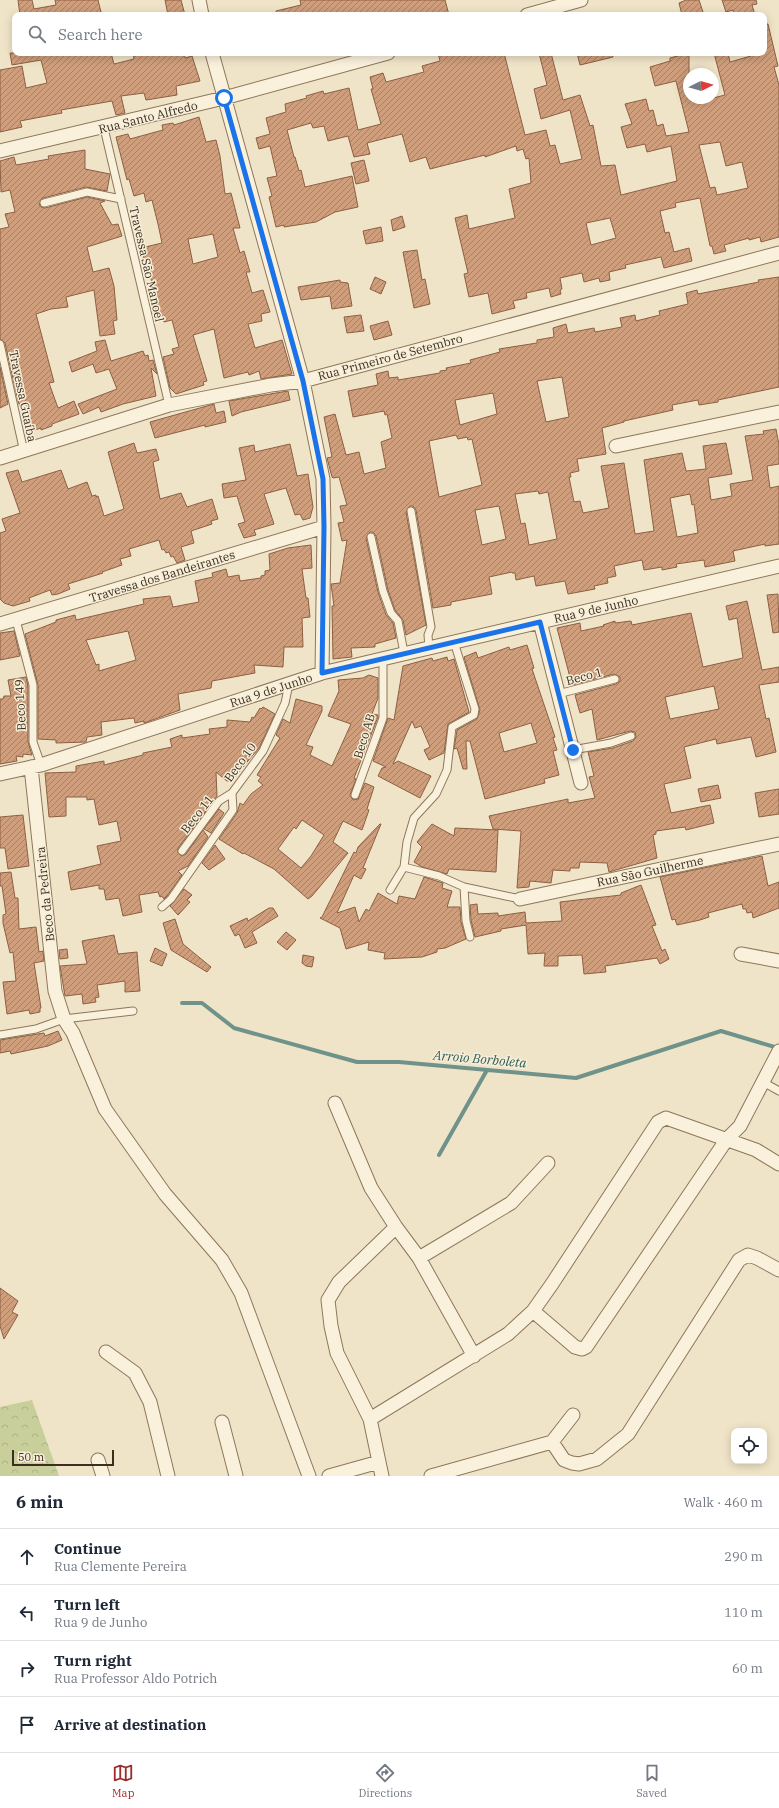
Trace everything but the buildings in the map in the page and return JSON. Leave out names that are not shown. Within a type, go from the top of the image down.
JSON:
[{"type":"street","points":[[199,0],[201,12]]},
{"type":"street","points":[[537,12],[581,0]]},
{"type":"street","points":[[213,56],[303,381],[323,479],[324,527],[322,673]]},
{"type":"street","name":"Rua Santo Alfredo","points":[[0,151],[104,128],[224,98],[377,56]]},
{"type":"street","name":"Rua Primeiro de Setembro","points":[[0,458],[24,452],[170,405],[270,385],[303,381],[779,253]]},
{"type":"street","points":[[616,446],[779,412]]},
{"type":"street","name":"Travessa dos Bandeirantes","points":[[0,623],[16,620],[324,527]]},
{"type":"street","name":"Rua 9 de Junho","points":[[0,774],[36,766],[322,673],[779,566]]},
{"type":"street","points":[[540,622],[581,783]]},
{"type":"street","name":"Beco da Pedreira","points":[[36,766],[55,991],[64,1019],[73,1033],[105,1109],[165,1194],[222,1260],[241,1293],[309,1476]]},
{"type":"street","name":"Rua São Guilherme","points":[[520,899],[779,844]]},
{"type":"street","points":[[741,954],[779,961]]},
{"type":"street","points":[[532,1311],[575,1347],[582,1349],[586,1347],[727,1139],[740,1126],[779,1051]]},
{"type":"street","points":[[335,1103],[371,1188],[396,1228],[419,1258],[474,1356]]},
{"type":"street","points":[[370,1419],[508,1334],[532,1311],[552,1284],[658,1122],[666,1118],[727,1139],[756,1150],[779,1164]]},
{"type":"street","points":[[419,1258],[511,1203],[548,1163]]},
{"type":"street","points":[[382,1476],[370,1419],[337,1353],[331,1326],[328,1300],[339,1282],[396,1228]]},
{"type":"street","points":[[552,1442],[564,1460],[572,1464],[579,1464],[597,1459],[628,1434],[739,1260],[748,1255],[757,1258],[779,1270]]},
{"type":"street","points":[[106,1352],[135,1373],[150,1402],[168,1476]]},
{"type":"street","points":[[431,1476],[552,1442],[573,1415]]},
{"type":"street","points":[[222,1422],[236,1476]]},
{"type":"street","points":[[98,1460],[103,1476]]},
{"type":"street","points":[[329,1476],[379,1462]]},
{"type":"lane","name":"Travessa São Manoel","points":[[104,128],[170,405]]},
{"type":"lane","points":[[44,203],[87,192],[121,199]]},
{"type":"lane","name":"Travessa Guaíba","points":[[0,344],[24,452]]},
{"type":"lane","points":[[411,511],[430,627],[428,636],[429,648]]},
{"type":"lane","points":[[372,537],[383,591],[391,614],[398,621],[404,654]]},
{"type":"lane","name":"Beco 149","points":[[16,620],[33,685],[33,742],[36,766]]},
{"type":"lane","points":[[390,890],[404,867],[406,842],[414,818],[436,794],[447,770],[452,727],[474,715],[475,708],[454,642]]},
{"type":"lane","name":"Beco AB","points":[[355,795],[383,718],[384,658]]},
{"type":"lane","name":"Beco 1","points":[[558,694],[615,679]]},
{"type":"lane","name":"Beco 10","points":[[162,907],[233,810],[232,793],[263,750],[284,703],[289,684]]},
{"type":"lane","points":[[573,750],[631,736]]},
{"type":"lane","name":"Beco 11","points":[[182,851],[219,802],[232,793]]},
{"type":"lane","points":[[404,867],[440,876],[464,887],[520,899]]},
{"type":"lane","points":[[464,887],[466,921],[470,937]]},
{"type":"lane","points":[[0,1035],[36,1029],[64,1019],[133,1010]]},
{"type":"lane","points":[[762,1082],[779,1091]]},
{"type":"green space","points":[[32,1400],[59,1476],[0,1476],[0,1407]]},
{"type":"waterway","name":"Arroio Borboleta","points":[[182,1003],[202,1003],[234,1028],[357,1062],[399,1062],[576,1078],[721,1031],[778,1048]]},
{"type":"waterway","points":[[439,1155],[487,1070]]},
{"type":"route","points":[[224,98],[303,381],[323,479],[324,527],[322,673],[540,622],[573,750]]}]
